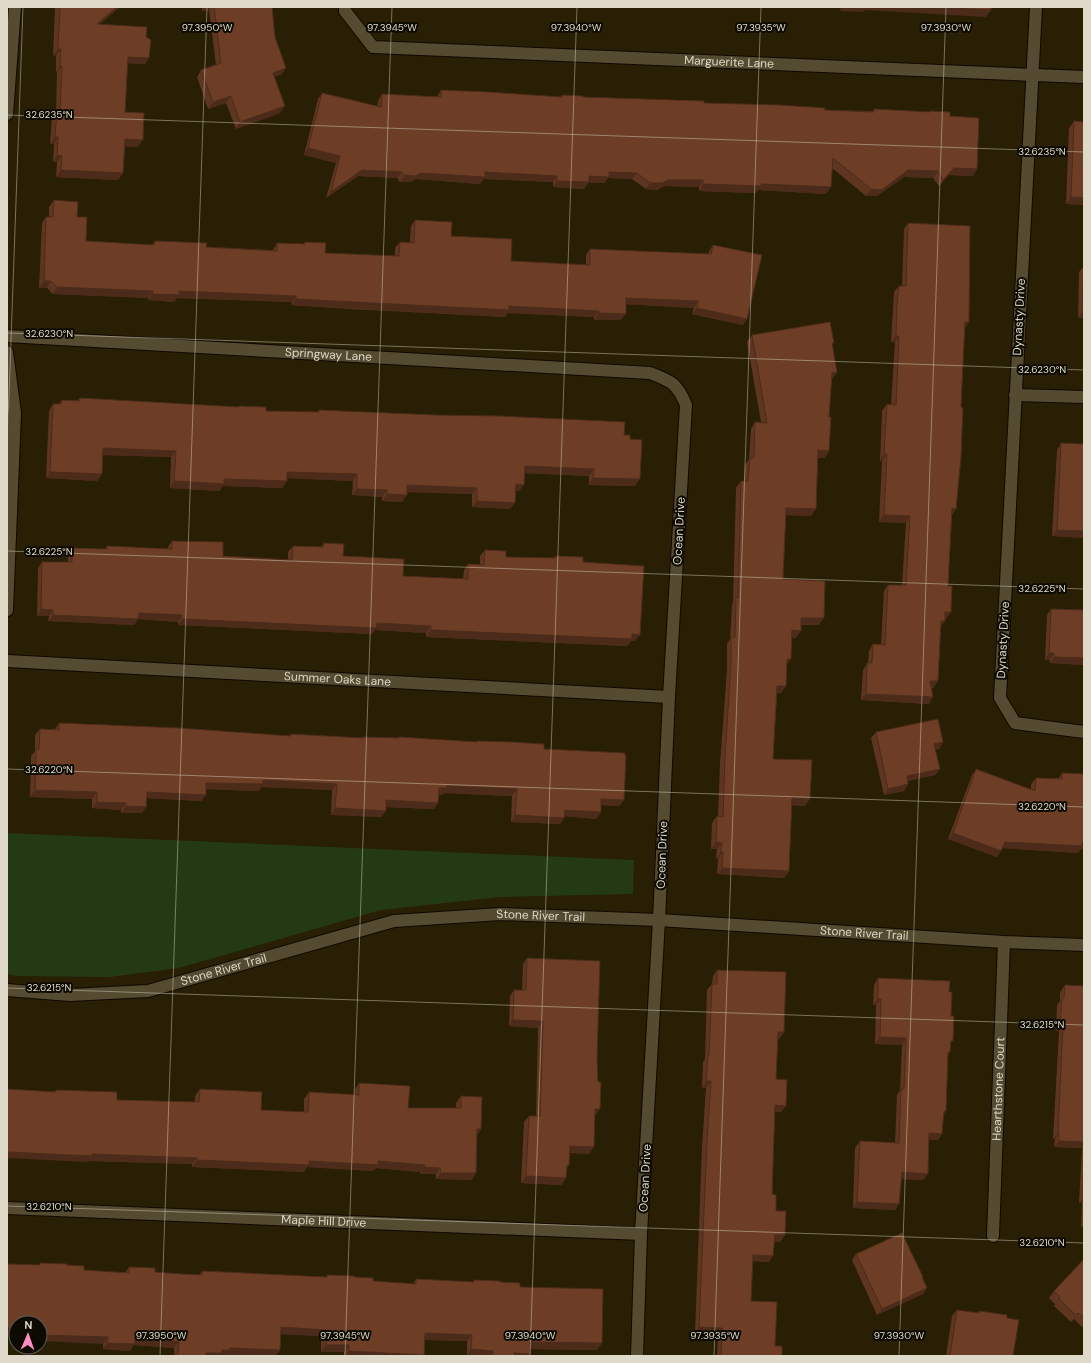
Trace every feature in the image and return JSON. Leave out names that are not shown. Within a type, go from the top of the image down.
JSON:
[{"type":"street","points":[[7,114],[15,7]]},
{"type":"street","name":"Marguerite Lane","points":[[345,7],[344,11],[373,47],[1084,77]]},
{"type":"street","name":"Dynasty Drive","points":[[1036,7],[1000,698],[1015,723],[1084,732]]},
{"type":"street","name":"Springway Lane","points":[[7,336],[650,373]]},
{"type":"street","points":[[7,352],[15,412],[7,610]]},
{"type":"street","name":"Ocean Drive","points":[[637,1356],[641,1234],[659,920],[668,697],[686,405],[681,391],[669,380],[650,373]]},
{"type":"street","points":[[1015,395],[1084,397]]},
{"type":"street","name":"Summer Oaks Lane","points":[[7,661],[668,697]]},
{"type":"street","name":"Stone River Trail","points":[[7,990],[70,995],[148,991],[394,921],[500,914],[659,920],[1004,942],[1084,945]]},
{"type":"street","name":"Hearthstone Court","points":[[993,1236],[1004,942]]},
{"type":"street","name":"Maple Hill Drive","points":[[7,1208],[641,1234]]},
{"type":"green space","points":[[7,833],[634,860],[633,894],[500,897],[381,910],[179,968],[110,977],[16,976],[7,974]]},
{"type":"building","points":[[60,7],[117,7],[97,24],[147,27],[146,37],[151,40],[149,58],[128,57],[125,112],[144,113],[143,140],[125,139],[123,173],[61,170],[62,156],[57,155],[58,137],[55,137],[57,110],[60,111],[62,66],[60,66],[61,49],[58,49]]},
{"type":"building","points":[[214,7],[272,7],[275,37],[286,68],[273,73],[285,106],[240,122],[231,96],[213,102],[201,70],[221,63]]},
{"type":"building","points":[[929,7],[991,7],[991,10]]},
{"type":"building","points":[[441,90],[562,97],[562,95],[704,101],[704,103],[825,108],[824,110],[874,112],[874,109],[950,112],[950,116],[979,118],[977,169],[954,168],[943,180],[938,171],[908,170],[882,190],[871,189],[833,158],[831,187],[762,184],[760,186],[703,184],[703,180],[668,180],[662,183],[650,183],[637,173],[609,172],[609,177],[589,176],[589,182],[557,181],[557,176],[485,172],[485,177],[421,173],[415,176],[405,175],[402,172],[362,170],[331,192],[340,156],[308,148],[322,93],[381,107],[382,94],[441,97]]},
{"type":"building","points":[[1074,121],[1084,122],[1084,198],[1071,197]]},
{"type":"building","points":[[54,200],[78,202],[77,217],[87,217],[86,241],[154,245],[155,241],[207,243],[206,247],[277,251],[277,243],[326,243],[325,253],[399,256],[400,242],[414,243],[415,220],[452,222],[451,236],[512,239],[511,261],[590,265],[590,249],[711,254],[713,245],[762,255],[747,319],[697,308],[698,301],[626,298],[626,314],[509,306],[509,310],[296,299],[296,296],[179,291],[179,295],[152,294],[153,291],[57,287],[51,281],[44,281],[46,217],[53,217]]},
{"type":"building","points":[[908,223],[970,226],[969,322],[965,322],[961,407],[963,408],[961,457],[956,509],[952,508],[948,586],[952,586],[951,612],[945,612],[945,621],[941,621],[938,681],[930,681],[933,697],[866,694],[867,663],[872,663],[873,644],[885,645],[888,585],[906,585],[910,516],[884,515],[887,454],[884,454],[887,404],[896,405],[899,336],[896,336],[897,304],[899,286],[906,286]]},
{"type":"building","points":[[1084,266],[1084,312],[1082,312]]},
{"type":"building","points":[[830,322],[837,372],[832,373],[829,417],[831,417],[829,451],[818,450],[816,509],[786,508],[783,579],[825,581],[824,618],[801,618],[801,631],[792,630],[791,659],[787,659],[786,686],[777,686],[773,759],[812,760],[810,799],[792,798],[789,871],[722,868],[722,843],[716,842],[717,816],[723,817],[731,637],[735,637],[736,598],[738,598],[741,481],[748,481],[750,458],[754,458],[755,422],[767,423],[752,335]]},
{"type":"building","points":[[80,398],[239,407],[266,407],[266,411],[319,412],[319,410],[625,422],[624,435],[630,435],[630,439],[642,440],[640,479],[593,478],[594,469],[525,466],[524,485],[516,484],[515,503],[477,501],[477,488],[407,485],[407,495],[387,494],[387,490],[357,489],[357,474],[287,472],[287,481],[224,479],[224,484],[174,481],[176,451],[103,448],[102,474],[50,472],[53,404],[61,404],[62,400],[80,401]]},
{"type":"building","points":[[1061,443],[1084,444],[1084,531],[1057,530]]},
{"type":"building","points":[[172,541],[223,542],[223,556],[292,560],[293,546],[323,547],[324,543],[344,544],[343,556],[404,559],[403,576],[468,579],[468,564],[484,565],[485,550],[506,551],[506,557],[583,557],[583,562],[644,566],[640,635],[632,634],[632,639],[431,630],[431,626],[377,623],[376,628],[182,619],[182,615],[139,613],[138,619],[53,615],[53,610],[41,609],[42,562],[72,562],[72,548],[107,549],[107,546],[172,549]]},
{"type":"building","points":[[1051,609],[1084,610],[1084,658],[1054,657],[1054,653],[1049,653]]},
{"type":"building","points":[[938,719],[943,742],[934,744],[940,769],[907,776],[908,784],[888,789],[876,732]]},
{"type":"building","points":[[59,723],[179,728],[291,736],[291,734],[363,738],[399,737],[477,742],[511,742],[544,744],[544,749],[625,753],[624,800],[601,799],[601,812],[565,810],[564,818],[515,815],[517,789],[447,786],[447,788],[439,788],[438,803],[386,800],[386,811],[335,808],[337,784],[263,780],[263,784],[206,783],[206,795],[147,792],[146,807],[126,806],[126,803],[97,802],[97,792],[35,790],[36,749],[39,749],[40,729],[59,730]]},
{"type":"building","points":[[976,769],[1035,791],[1036,778],[1062,779],[1062,773],[1084,774],[1084,842],[1082,842],[1082,846],[1005,842],[1001,851],[953,833]]},
{"type":"building","points":[[527,958],[600,961],[597,1059],[598,1082],[601,1082],[600,1109],[595,1109],[594,1147],[570,1146],[569,1165],[567,1165],[566,1178],[526,1176],[529,1116],[540,1116],[543,1021],[513,1020],[514,990],[526,990]]},
{"type":"building","points":[[717,970],[786,972],[784,1032],[778,1032],[776,1079],[787,1080],[786,1106],[775,1105],[772,1194],[776,1195],[776,1211],[786,1211],[785,1235],[775,1235],[773,1256],[753,1255],[751,1301],[777,1302],[775,1346],[782,1346],[782,1356],[721,1356],[722,1328],[699,1327],[711,1081],[706,1081],[709,1055],[712,984],[717,984]]},
{"type":"building","points":[[878,978],[950,981],[949,992],[952,992],[951,1016],[954,1016],[953,1041],[951,1041],[950,1052],[948,1052],[946,1111],[944,1111],[942,1134],[929,1133],[928,1174],[902,1172],[899,1204],[857,1202],[860,1141],[899,1143],[901,1089],[904,1089],[906,1038],[880,1037],[881,999],[878,999]]},
{"type":"building","points":[[1065,985],[1084,986],[1084,1142],[1059,1141],[1058,1133],[1063,1025],[1060,1025],[1062,998],[1064,998]]},
{"type":"building","points":[[359,1083],[410,1086],[408,1108],[461,1108],[461,1096],[482,1097],[481,1129],[477,1129],[476,1173],[441,1173],[440,1168],[424,1167],[425,1165],[378,1161],[378,1165],[309,1161],[309,1165],[197,1160],[197,1158],[92,1154],[92,1156],[7,1152],[7,1089],[56,1092],[56,1090],[117,1092],[117,1100],[199,1102],[200,1089],[262,1092],[261,1110],[308,1112],[309,1092],[359,1095]]},
{"type":"building","points":[[902,1233],[927,1288],[882,1309],[856,1254]]},
{"type":"building","points":[[1084,1259],[1084,1318],[1078,1313],[1076,1315],[1059,1299],[1060,1297],[1054,1291]]},
{"type":"building","points":[[40,1263],[67,1264],[84,1266],[84,1270],[129,1273],[129,1267],[155,1268],[155,1272],[202,1275],[202,1271],[327,1277],[327,1275],[354,1276],[373,1278],[373,1281],[416,1284],[416,1279],[474,1282],[474,1280],[520,1283],[520,1287],[603,1289],[602,1343],[530,1342],[530,1354],[514,1353],[514,1356],[493,1356],[493,1351],[471,1349],[472,1335],[425,1333],[424,1355],[349,1351],[349,1345],[326,1345],[326,1330],[281,1327],[280,1350],[230,1348],[230,1350],[222,1350],[222,1353],[206,1353],[206,1356],[178,1356],[179,1342],[135,1338],[135,1344],[107,1343],[108,1337],[48,1335],[48,1315],[8,1315],[7,1328],[7,1264],[40,1265]]},
{"type":"building","points":[[957,1310],[1007,1315],[1007,1318],[1019,1320],[1013,1356],[950,1356]]}]
